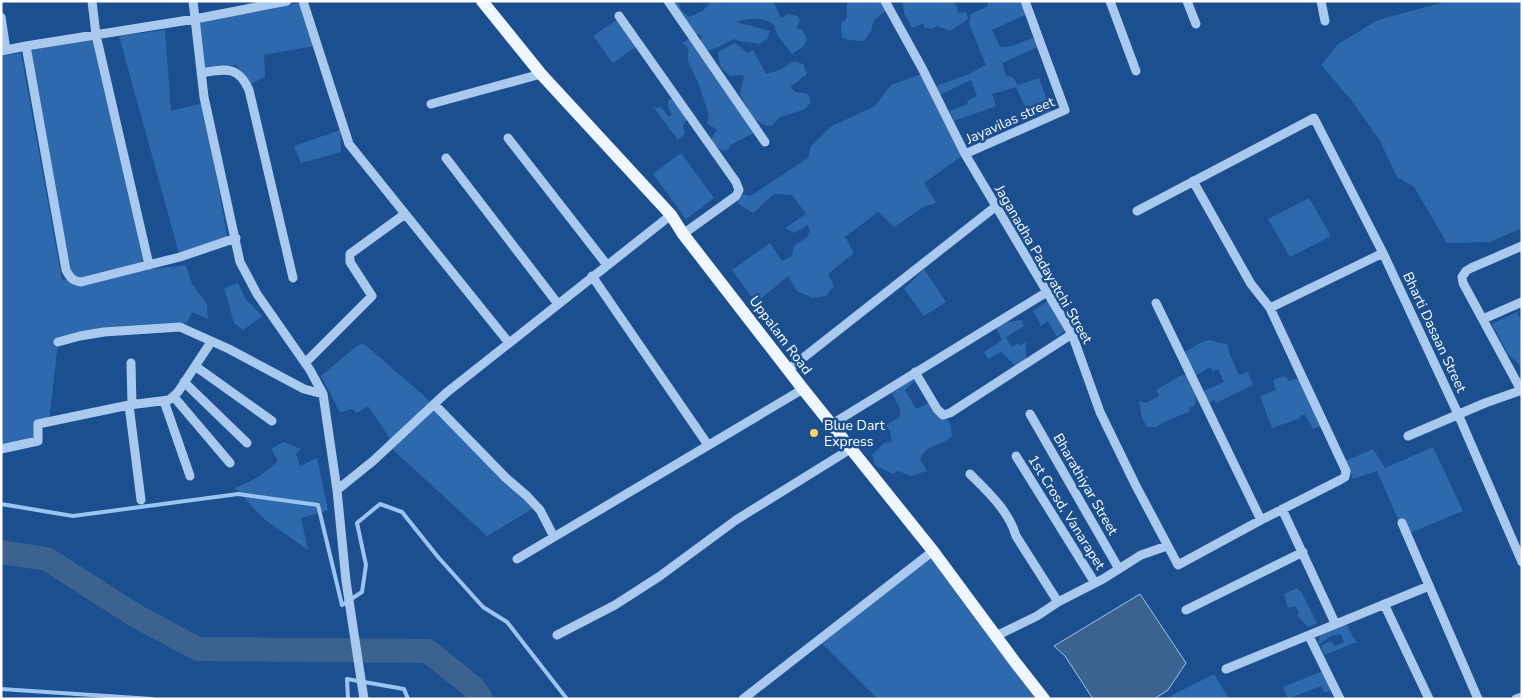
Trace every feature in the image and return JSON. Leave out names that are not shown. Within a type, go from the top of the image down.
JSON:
[{"type":"main road","name":"Uppalam Road","points":[[482,1],[541,74],[671,215],[803,389],[852,448],[1044,699]]},
{"type":"street","points":[[92,1],[96,35],[149,265]]},
{"type":"street","points":[[193,1],[204,96],[240,262],[257,294],[305,363],[323,394],[337,490],[346,581],[364,699]]},
{"type":"street","points":[[1,17],[3,51],[196,19],[287,1]]},
{"type":"street","points":[[303,1],[348,144],[509,343]]},
{"type":"street","points":[[668,1],[765,142]]},
{"type":"street","name":"Jaganadha Padayatchi Street","points":[[885,1],[922,68],[965,154],[1072,334],[1100,412],[1178,565],[1260,520]]},
{"type":"street","name":"Jayavilas street","points":[[965,154],[1065,110],[1025,1]]},
{"type":"street","points":[[1110,1],[1136,72]]},
{"type":"street","points":[[1187,1],[1196,24]]},
{"type":"street","points":[[1321,1],[1326,21]]},
{"type":"street","points":[[619,16],[736,182],[739,190],[736,196],[684,234]]},
{"type":"street","points":[[26,46],[66,270],[69,277],[74,281],[81,282],[180,257],[236,238]]},
{"type":"street","points":[[201,72],[225,69],[234,71],[246,83],[293,278]]},
{"type":"street","points":[[431,104],[541,74]]},
{"type":"street","name":"Bharti Dasaan Street","points":[[1192,180],[1314,118],[1383,253],[1458,414],[1522,562]]},
{"type":"street","points":[[508,138],[607,265]]},
{"type":"street","points":[[446,158],[558,304]]},
{"type":"street","points":[[1137,212],[1192,180],[1250,284],[1270,308],[1346,471],[1345,477],[1260,520],[1156,303]]},
{"type":"street","points":[[789,369],[995,207]]},
{"type":"street","points":[[305,363],[372,296],[350,262],[350,254],[405,214]]},
{"type":"street","points":[[337,490],[434,404],[592,276],[671,215]]},
{"type":"street","points":[[1408,436],[1485,403],[1521,390],[1462,277],[1471,268],[1522,246]]},
{"type":"street","points":[[1270,308],[1383,253]]},
{"type":"street","points":[[592,276],[708,446]]},
{"type":"street","points":[[832,424],[1047,292]]},
{"type":"street","points":[[1483,319],[1522,302]]},
{"type":"street","points":[[58,342],[104,332],[180,327],[229,349],[304,389],[323,394]]},
{"type":"street","points":[[915,372],[937,409],[943,415],[950,413],[1072,334]]},
{"type":"street","points":[[1,449],[38,441],[38,424],[130,405],[164,402],[174,397],[211,342]]},
{"type":"street","points":[[131,363],[130,405],[141,500]]},
{"type":"street","points":[[195,366],[272,421]]},
{"type":"street","points":[[184,382],[247,443]]},
{"type":"street","points":[[517,559],[803,389]]},
{"type":"street","points":[[174,397],[230,463]]},
{"type":"street","points":[[164,402],[190,476]]},
{"type":"street","points":[[434,404],[540,510],[554,538]]},
{"type":"street","name":"Bharathiyar Street","points":[[1030,414],[1119,569]]},
{"type":"street","points":[[557,635],[623,600],[660,576],[736,520],[852,448]]},
{"type":"street","name":"1st Crosd, Vanarapet","points":[[1016,456],[1095,583]]},
{"type":"street","points":[[970,474],[993,497],[1013,525],[1016,536],[1058,602]]},
{"type":"street","points":[[1282,509],[1335,624]]},
{"type":"street","points":[[1402,523],[1478,699]]},
{"type":"street","points":[[996,636],[1037,616],[1141,555],[1167,546]]},
{"type":"street","points":[[743,699],[932,552]]},
{"type":"street","points":[[1186,610],[1303,552]]},
{"type":"street","points":[[1226,669],[1429,586]]},
{"type":"street","points":[[1384,604],[1429,699]]},
{"type":"street","points":[[1309,636],[1340,699]]},
{"type":"street","points":[[1516,699],[1522,697]]},
{"type":"shaded area","points":[[671,1],[678,1],[681,10],[689,17],[703,11],[711,1],[720,1],[721,3],[725,1],[773,1],[781,18],[789,14],[797,16],[800,20],[796,28],[802,30],[807,39],[804,46],[792,54],[778,36],[774,25],[761,19],[746,19],[736,22],[770,31],[767,39],[759,44],[735,39],[705,51],[700,44],[702,35],[692,34]]},
{"type":"shaded area","points":[[847,1],[881,1],[886,11],[874,20],[871,31],[864,41],[848,40],[842,37],[841,24],[847,18]]},
{"type":"shaded area","points":[[902,1],[953,1],[958,13],[966,12],[968,19],[950,31],[937,26],[931,29],[924,27],[924,23],[912,28],[904,12]]},
{"type":"shaded area","points":[[988,1],[1022,1],[1027,14],[992,30],[1000,47],[1012,46],[1037,36],[1040,46],[1002,63],[1006,76],[1012,77],[1018,85],[1039,78],[1051,111],[1042,115],[1037,109],[1027,111],[1016,87],[992,94],[996,106],[954,121],[950,111],[968,104],[967,101],[977,96],[971,80],[940,95],[936,86],[969,74],[986,65],[969,24],[971,14],[988,6]]},
{"type":"shaded area","points":[[1448,1],[1522,1],[1522,228],[1490,242],[1447,243],[1414,187],[1397,177],[1380,141],[1352,101],[1321,65],[1338,44],[1378,20]]},
{"type":"shaded area","points":[[299,3],[314,46],[264,55],[265,77],[251,84],[236,65],[201,70],[199,21]]},
{"type":"shaded area","points":[[618,19],[637,46],[613,63],[593,36]]},
{"type":"shaded area","points":[[165,30],[171,111],[203,103],[228,241],[180,257],[119,36]]},
{"type":"shaded area","points":[[92,36],[144,266],[110,274],[186,265],[192,284],[207,304],[208,319],[192,312],[187,323],[58,342],[49,422],[26,444],[1,449],[1,56],[21,53],[62,280],[73,279],[26,46]]},
{"type":"shaded area","points":[[689,39],[756,132],[730,145],[729,150],[722,151],[711,142],[717,130],[707,123],[709,115],[699,85],[688,61],[688,48],[682,43]]},
{"type":"shaded area","points":[[735,43],[748,53],[753,50],[766,74],[780,70],[794,61],[803,64],[807,74],[790,86],[795,92],[808,94],[811,103],[803,110],[780,117],[771,126],[760,123],[752,115],[740,94],[744,76],[730,76],[720,66],[718,52]]},
{"type":"shaded area","points":[[923,73],[962,156],[924,183],[936,203],[925,206],[894,227],[878,212],[845,237],[854,253],[828,274],[834,286],[826,296],[813,298],[797,291],[788,276],[756,303],[732,270],[770,243],[782,261],[792,256],[794,246],[807,237],[810,232],[808,225],[794,233],[785,228],[806,214],[792,195],[774,194],[753,213],[737,203],[743,194],[750,196],[808,158],[811,146],[830,127],[875,106],[891,85]]},
{"type":"shaded area","points":[[673,97],[688,117],[683,127],[685,134],[678,140],[654,108],[661,107],[669,117],[672,114],[668,108],[668,101]]},
{"type":"shaded area","points":[[340,130],[341,152],[301,163],[294,146]]},
{"type":"shaded area","points":[[681,153],[714,198],[686,219],[653,174]]},
{"type":"shaded area","points":[[1309,198],[1331,236],[1290,257],[1268,219]]},
{"type":"shaded area","points":[[924,269],[946,302],[924,316],[904,289]]},
{"type":"shaded area","points":[[238,283],[245,298],[262,316],[243,330],[234,323],[224,288]]},
{"type":"shaded area","points":[[1049,300],[1066,330],[1057,337],[1048,321],[1041,326],[1033,311]]},
{"type":"shaded area","points":[[1517,312],[1522,322],[1522,367],[1508,354],[1492,324]]},
{"type":"shaded area","points":[[1022,320],[1024,326],[1006,337],[1012,347],[1019,343],[1020,346],[1026,342],[1026,361],[1017,367],[1001,352],[988,359],[984,352],[1002,340],[996,328],[1007,322]]},
{"type":"shaded area","points":[[1209,340],[1228,345],[1229,353],[1239,375],[1248,372],[1253,385],[1216,403],[1214,400],[1208,403],[1202,392],[1224,382],[1218,369],[1213,371],[1210,367],[1195,376],[1185,352]]},
{"type":"shaded area","points":[[364,344],[431,402],[391,440],[368,406],[357,413],[352,409],[340,412],[321,376],[358,345]]},
{"type":"shaded area","points":[[1187,374],[1196,396],[1195,405],[1189,408],[1191,411],[1164,422],[1157,427],[1147,427],[1142,418],[1139,401],[1146,403],[1159,396],[1156,390]]},
{"type":"shaded area","points":[[1285,376],[1289,381],[1303,377],[1325,425],[1313,429],[1305,414],[1300,416],[1301,418],[1272,428],[1260,396],[1276,390],[1273,380]]},
{"type":"shaded area","points":[[912,379],[915,381],[905,390],[916,409],[930,402],[950,423],[952,436],[948,440],[930,447],[923,454],[920,459],[927,471],[911,476],[898,471],[893,474],[875,465],[872,455],[884,443],[892,442],[890,431],[886,425],[900,417],[900,409],[892,393]]},
{"type":"shaded area","points":[[434,404],[534,508],[487,536],[392,449]]},
{"type":"shaded area","points":[[283,442],[301,449],[296,454],[300,466],[317,458],[328,510],[301,518],[308,550],[264,519],[235,488],[258,477],[278,461],[271,449]]},
{"type":"shaded area","points":[[1433,447],[1463,511],[1405,535],[1377,471],[1353,479],[1345,461],[1373,449],[1385,468]]},
{"type":"shaded area","points":[[933,551],[1045,699],[878,699],[818,640]]},
{"type":"shaded area","points":[[1297,588],[1302,593],[1317,623],[1308,627],[1298,616],[1299,613],[1295,606],[1288,608],[1284,594]]},
{"type":"shaded area","points":[[1140,594],[1186,663],[1168,690],[1154,699],[1093,699],[1065,656],[1054,646]]},
{"type":"shaded area","points":[[1347,624],[1357,642],[1324,655],[1321,646],[1330,641],[1335,646],[1344,642],[1341,634],[1331,636],[1318,645],[1320,635]]},
{"type":"shaded area","points":[[1325,670],[1333,689],[1325,693],[1321,686],[1288,699],[1283,687]]},
{"type":"shaded area","points":[[1214,674],[1229,699],[1165,699]]},
{"type":"waterway","points":[[1,504],[73,516],[238,494],[318,505],[342,605],[362,592],[366,565],[357,523],[380,504],[402,512],[438,557],[483,607],[507,622],[567,699]]},
{"type":"waterway","points":[[1,552],[47,559],[136,616],[198,649],[428,651],[473,687],[481,699]]},
{"type":"waterway","points":[[348,699],[347,679],[404,689],[408,699]]},
{"type":"waterway","points":[[1,689],[152,699]]},
{"type":"place","name":"Blue Dart Express","points":[[814,433]]}]
